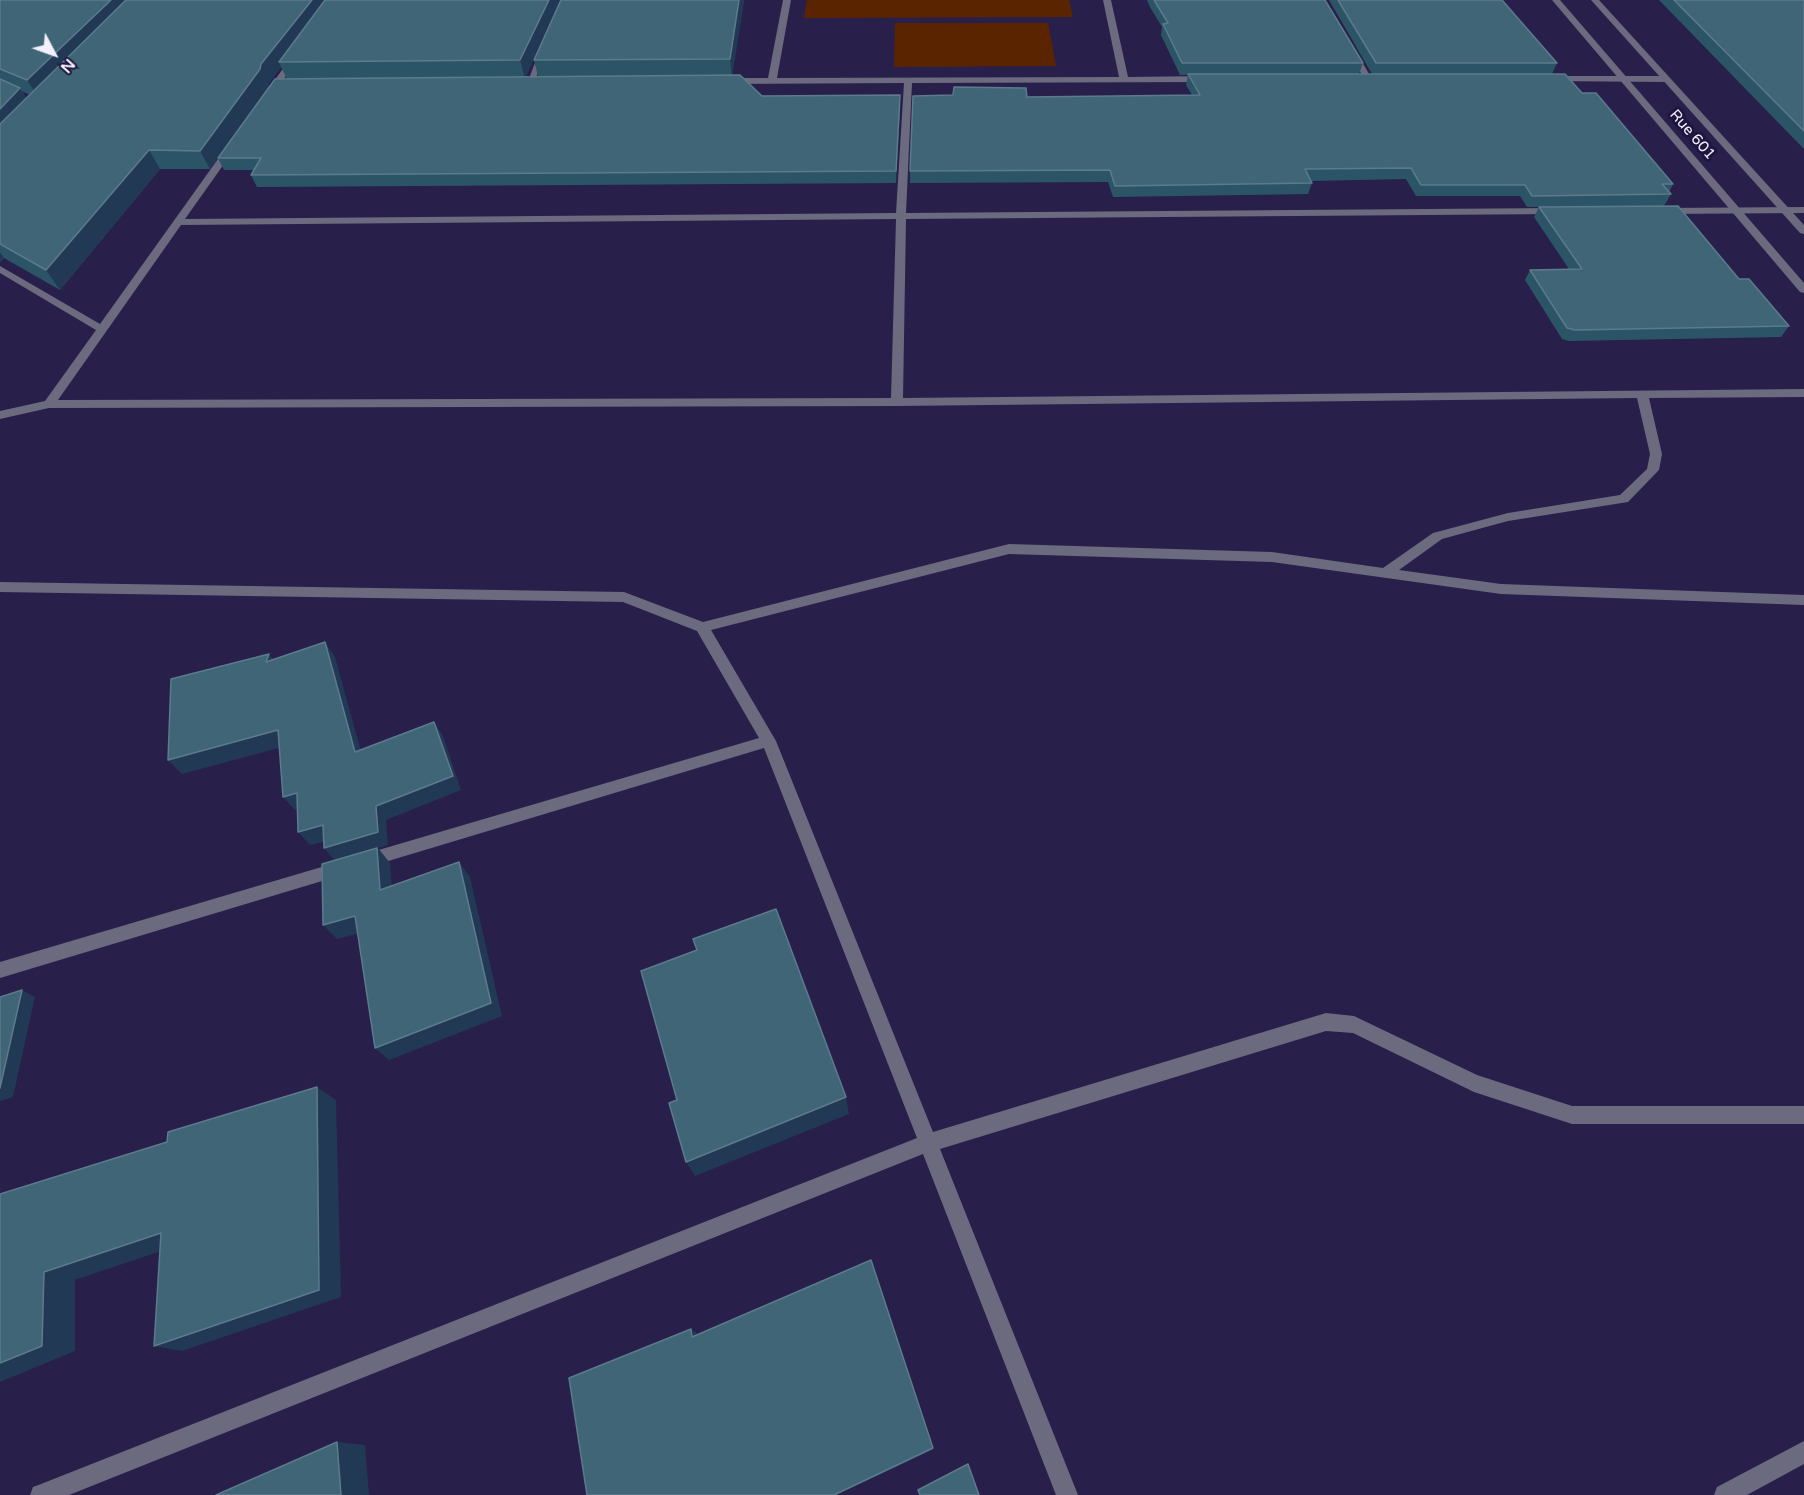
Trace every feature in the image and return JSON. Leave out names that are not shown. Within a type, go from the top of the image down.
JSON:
[{"type":"street","points":[[772,81],[787,0]]},
{"type":"street","points":[[1107,0],[1124,79]]},
{"type":"street","name":"Rue 601","points":[[1556,0],[1804,290]]},
{"type":"street","name":"Rue 601","points":[[1595,0],[1804,231]]},
{"type":"street","points":[[1345,39],[1368,79]]},
{"type":"street","points":[[530,82],[548,41]]},
{"type":"street","points":[[261,105],[303,48]]},
{"type":"street","points":[[715,81],[1217,79]]},
{"type":"street","points":[[1356,79],[1380,79]]},
{"type":"street","points":[[1542,79],[1666,79]]},
{"type":"street","points":[[897,402],[901,216],[908,80]]},
{"type":"street","points":[[519,82],[542,82]]},
{"type":"street","points":[[274,86],[286,86]]},
{"type":"street","points":[[49,404],[240,134]]},
{"type":"street","points":[[1652,211],[1804,210]]},
{"type":"street","points":[[177,222],[1569,211]]},
{"type":"street","points":[[0,269],[101,329]]},
{"type":"street","points":[[0,415],[49,404],[897,402],[1804,393]]},
{"type":"street","points":[[1385,573],[1438,536],[1508,517],[1624,499],[1653,470],[1656,454],[1642,395]]},
{"type":"street","points":[[0,587],[624,597],[702,627],[1009,549],[1272,557],[1502,589],[1804,600]]},
{"type":"street","points":[[702,627],[769,741],[1067,1495]]},
{"type":"street","points":[[0,970],[769,741]]},
{"type":"street","points":[[41,1495],[928,1143],[1306,1030],[1326,1022],[1354,1024],[1474,1083],[1572,1115],[1804,1114]]},
{"type":"street","points":[[1725,1495],[1804,1452]]},
{"type":"shaded area","points":[[807,0],[1069,0],[1073,17],[804,18]]},
{"type":"shaded area","points":[[895,23],[1048,23],[1056,66],[894,67]]},
{"type":"building","points":[[0,0],[111,0],[27,80],[0,69]]},
{"type":"building","points":[[126,0],[312,0],[261,64],[260,69],[200,151],[149,150],[46,270],[0,244],[0,124]]},
{"type":"building","points":[[325,0],[549,0],[520,60],[279,62]]},
{"type":"building","points":[[561,0],[739,0],[730,59],[534,60]]},
{"type":"building","points":[[1154,0],[1325,0],[1363,63],[1182,63],[1163,24],[1168,23]]},
{"type":"building","points":[[1338,0],[1502,0],[1557,63],[1376,63]]},
{"type":"building","points":[[1674,0],[1804,0],[1804,131]]},
{"type":"building","points":[[1188,74],[1565,74],[1582,93],[1596,93],[1673,184],[1662,184],[1671,194],[1532,196],[1525,185],[1421,185],[1411,168],[1305,169],[1312,183],[1115,186],[1110,170],[910,171],[913,96],[953,95],[954,87],[1026,88],[1027,97],[1200,95]]},
{"type":"building","points":[[740,75],[762,96],[900,95],[896,171],[251,175],[261,158],[218,158],[275,79]]},
{"type":"building","points":[[0,79],[20,88],[0,109]]},
{"type":"building","points":[[1678,206],[1739,279],[1749,279],[1789,326],[1575,330],[1567,328],[1530,270],[1582,269],[1539,207]]},
{"type":"building","points":[[325,642],[355,752],[434,722],[453,776],[376,806],[378,832],[324,848],[323,825],[298,832],[297,793],[283,797],[278,730],[168,760],[171,679],[269,654],[266,662]]},
{"type":"building","points":[[377,848],[380,890],[459,862],[491,1003],[375,1048],[355,916],[323,925],[322,864]]},
{"type":"building","points":[[776,909],[846,1097],[686,1162],[669,1103],[677,1100],[641,971],[697,950],[693,939]]},
{"type":"building","points":[[22,990],[0,1088],[0,997]]},
{"type":"building","points":[[317,1087],[319,1290],[154,1346],[161,1233],[44,1272],[42,1346],[0,1363],[0,1194],[167,1142],[168,1132]]},
{"type":"building","points":[[871,1260],[933,1448],[834,1495],[587,1495],[569,1378],[691,1329],[692,1337]]},
{"type":"building","points":[[337,1442],[341,1495],[216,1495]]},
{"type":"building","points":[[968,1464],[979,1495],[920,1495],[918,1490]]}]
